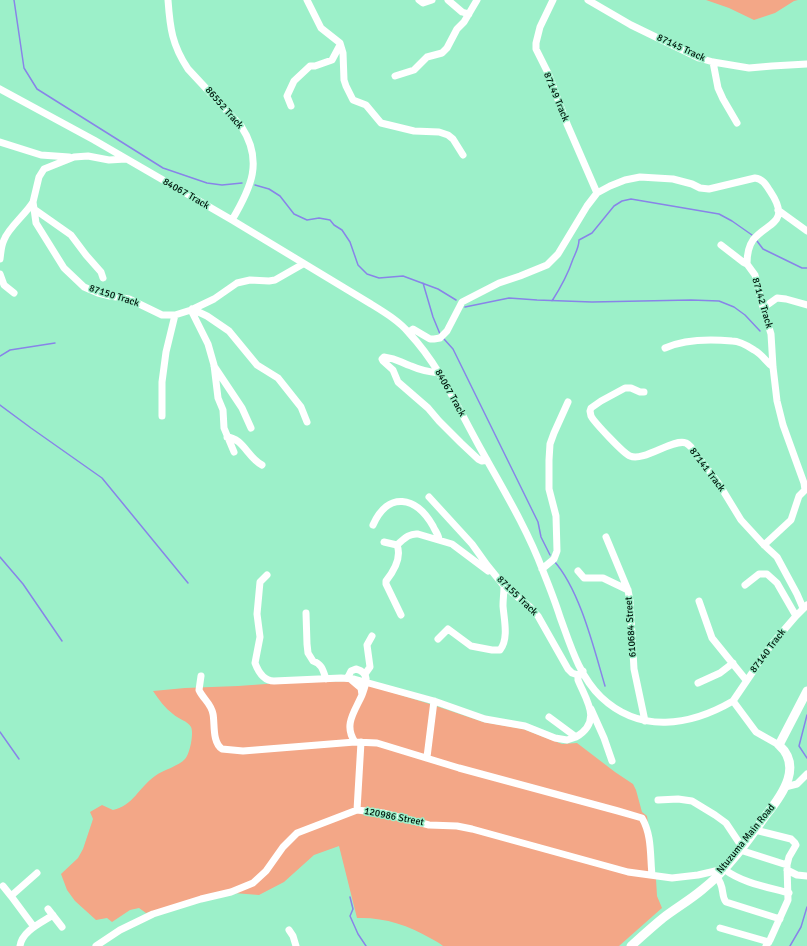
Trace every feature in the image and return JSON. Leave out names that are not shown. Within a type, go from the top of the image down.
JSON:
[{"type":"main road","points":[[779,745],[807,691]]},
{"type":"main road","name":"Ntuzuma Main Road","points":[[631,946],[662,919],[703,889],[724,869],[782,794],[789,772],[789,761],[785,750],[779,745]]},
{"type":"street","name":"86552 Track","points":[[168,0],[173,41],[182,60],[188,69],[241,126],[246,134],[252,151],[253,161],[251,183],[247,194],[232,220]]},
{"type":"street","points":[[307,0],[321,28],[340,43],[343,53],[346,86],[353,100],[366,104],[381,123],[414,131],[438,132],[448,135],[453,139],[463,155]]},
{"type":"street","points":[[419,0],[423,3],[432,0]]},
{"type":"street","points":[[448,0],[462,12],[469,14]]},
{"type":"street","points":[[395,76],[414,70],[428,57],[442,54],[477,0]]},
{"type":"street","name":"87149 Track","points":[[553,0],[540,27],[537,36],[536,49],[597,193]]},
{"type":"street","name":"87145 Track","points":[[588,0],[631,25],[699,58],[712,62],[749,68],[807,64]]},
{"type":"street","points":[[290,106],[287,96],[294,81],[310,66],[315,66],[332,60],[340,45]]},
{"type":"street","points":[[712,62],[718,88],[737,123]]},
{"type":"street","name":"84067 Track","points":[[0,89],[94,140],[232,220],[384,312],[409,332],[440,373],[522,521],[542,569],[580,673],[606,701],[623,712],[645,721],[666,723],[684,721],[709,713],[733,700]]},
{"type":"street","points":[[0,142],[41,155],[74,157]]},
{"type":"street","name":"87150 Track","points":[[126,159],[113,160],[88,156],[74,157],[50,166],[42,171],[39,177],[34,205],[34,219],[43,236],[64,268],[80,284],[98,293],[115,298],[129,299],[162,315],[175,315],[192,310],[214,299],[237,283],[250,280],[275,280],[303,264]]},
{"type":"street","points":[[409,332],[413,329],[430,338],[440,338],[447,331],[462,302],[499,283],[547,265],[558,254],[587,206],[597,193],[618,182],[640,177],[673,179],[692,184],[700,188],[709,189],[755,178],[763,181],[771,193],[778,210],[807,232]]},
{"type":"street","points":[[0,259],[1,246],[5,236],[34,205],[71,235],[101,272],[103,278]]},
{"type":"street","points":[[721,245],[747,264],[751,243],[757,236],[776,221],[778,210]]},
{"type":"street","name":"87142 Track","points":[[747,264],[755,275],[771,334],[777,401],[783,425],[806,490],[799,496],[791,520],[764,546]]},
{"type":"street","points":[[0,274],[4,285],[14,293]]},
{"type":"street","points":[[763,308],[777,298],[807,305]]},
{"type":"street","points":[[192,310],[208,344],[214,365],[218,398],[223,410],[223,424],[234,452]]},
{"type":"street","points":[[192,310],[207,316],[229,331],[258,365],[278,378],[301,407],[307,422]]},
{"type":"street","points":[[162,416],[162,382],[166,352],[175,315]]},
{"type":"street","points":[[665,348],[678,343],[694,341],[732,341],[764,356],[773,367]]},
{"type":"street","points":[[440,373],[429,372],[410,366],[398,359],[384,357],[382,359],[393,370],[398,382],[428,408],[461,444],[478,459],[482,461],[487,460]]},
{"type":"street","points":[[214,365],[242,408],[252,428]]},
{"type":"street","name":"87141 Track","points":[[644,392],[629,388],[619,391],[591,408],[591,416],[619,447],[630,456],[638,457],[677,443],[686,443],[691,447],[718,484],[741,520],[764,546],[777,557],[805,607]]},
{"type":"street","points":[[542,569],[554,559],[557,551],[556,516],[549,489],[550,444],[568,402]]},
{"type":"street","points":[[227,437],[236,440],[253,459],[262,465]]},
{"type":"street","name":"87155 Track","points":[[429,498],[472,544],[504,586],[530,607],[538,616],[568,669],[572,673],[580,673]]},
{"type":"street","points":[[373,525],[384,508],[396,502],[408,502],[418,507],[427,516],[439,540]]},
{"type":"street","points":[[397,545],[404,538],[413,534],[418,534],[452,544],[496,577]]},
{"type":"street","name":"610684 Street","points":[[606,537],[628,590],[631,609],[634,669],[645,721]]},
{"type":"street","points":[[384,542],[397,545]]},
{"type":"street","points":[[397,545],[400,554],[399,560],[386,582],[401,615]]},
{"type":"street","points":[[578,571],[584,578],[603,578],[628,590]]},
{"type":"street","points":[[745,585],[759,574],[767,574],[777,583],[796,616]]},
{"type":"street","points":[[267,575],[260,582],[257,614],[260,637],[255,665],[262,674],[271,681],[349,678],[361,688],[362,695]]},
{"type":"street","points":[[438,639],[448,629],[471,646],[500,650],[504,645],[504,586]]},
{"type":"street","points":[[699,601],[712,638],[733,662],[746,680]]},
{"type":"street","name":"87140 Track","points":[[733,700],[771,645],[805,607]]},
{"type":"street","points":[[306,613],[308,653],[313,661],[321,666],[326,679]]},
{"type":"street","points":[[357,810],[358,742],[351,735],[350,721],[362,695],[370,667],[367,643],[372,636]]},
{"type":"street","points":[[698,683],[720,673],[733,662]]},
{"type":"street","points":[[349,678],[348,677],[351,672],[356,669],[363,671],[366,678],[485,719],[525,726],[565,740],[576,737],[582,733],[587,727],[591,709]]},
{"type":"street","points":[[580,673],[578,680],[604,738],[612,761]]},
{"type":"street","points":[[201,676],[199,690],[211,705],[216,742],[222,749],[243,751],[358,742],[377,743],[459,768],[639,817],[642,818],[648,831],[652,875]]},
{"type":"street","points":[[733,700],[756,732],[779,745]]},
{"type":"street","points":[[427,757],[434,701]]},
{"type":"street","points":[[549,717],[576,737]]},
{"type":"street","points":[[785,787],[797,784],[807,774]]},
{"type":"street","points":[[658,800],[678,799],[692,801],[715,815],[726,824],[741,848],[787,868],[797,875],[807,876]]},
{"type":"street","name":"120986 Street","points":[[96,946],[120,930],[152,914],[201,899],[231,892],[253,882],[266,871],[283,847],[297,833],[357,810],[383,813],[429,825],[457,826],[628,872],[666,878],[698,875],[724,869]]},
{"type":"street","points":[[720,928],[767,944],[788,900],[789,893],[787,868],[789,857],[796,845],[794,841],[781,836],[755,830]]},
{"type":"street","points":[[724,869],[734,876],[749,882],[789,893]]},
{"type":"street","points":[[11,896],[37,873]]},
{"type":"street","points":[[716,876],[722,884],[723,897],[726,902],[780,919]]},
{"type":"street","points":[[3,886],[34,927]]},
{"type":"street","points":[[48,909],[62,928]]},
{"type":"street","points":[[20,946],[22,940],[34,927],[53,916]]},
{"type":"street","points":[[289,930],[293,936],[296,946]]},
{"type":"shaded area","points":[[706,0],[798,0],[775,13],[754,20],[729,8]]},
{"type":"shaded area","points":[[355,681],[483,722],[523,729],[562,744],[577,743],[633,784],[642,812],[647,816],[657,896],[662,908],[619,946],[443,946],[422,933],[386,920],[357,918],[339,846],[314,855],[284,882],[259,895],[221,892],[146,913],[139,908],[130,910],[112,922],[107,918],[96,920],[75,901],[67,890],[61,874],[78,858],[83,849],[93,819],[90,812],[102,805],[113,810],[126,805],[149,780],[185,759],[190,748],[192,738],[191,727],[188,723],[175,716],[167,709],[153,691],[280,683]]},
{"type":"waterway","points":[[14,0],[24,68],[37,89],[163,168],[207,183],[222,185],[242,183]]},
{"type":"waterway","points":[[255,185],[269,189],[280,196],[294,214],[307,220],[319,218],[330,220],[334,225],[342,230],[350,242],[358,265],[367,274],[379,278],[403,276],[438,289],[456,300]]},
{"type":"waterway","points":[[552,301],[569,270],[578,247],[579,240],[592,233],[614,206],[622,201],[631,199],[719,214],[752,235]]},
{"type":"waterway","points":[[757,241],[763,249],[802,268],[807,268]]},
{"type":"waterway","points":[[423,283],[433,317],[440,334]]},
{"type":"waterway","points":[[465,307],[509,298],[592,302],[691,300],[719,301],[734,307],[745,315],[760,331]]},
{"type":"waterway","points":[[444,339],[453,349],[538,522],[541,537],[550,555]]},
{"type":"waterway","points":[[0,356],[10,350],[55,343]]},
{"type":"waterway","points":[[0,405],[102,478],[188,583]]},
{"type":"waterway","points":[[0,557],[23,584],[62,641]]},
{"type":"waterway","points":[[554,561],[563,573],[579,604],[605,686]]},
{"type":"waterway","points":[[807,715],[799,746],[807,758]]},
{"type":"waterway","points":[[0,732],[19,759]]},
{"type":"waterway","points":[[350,897],[353,909],[350,916],[358,934],[366,946]]},
{"type":"waterway","points":[[790,946],[801,927],[807,907]]}]
